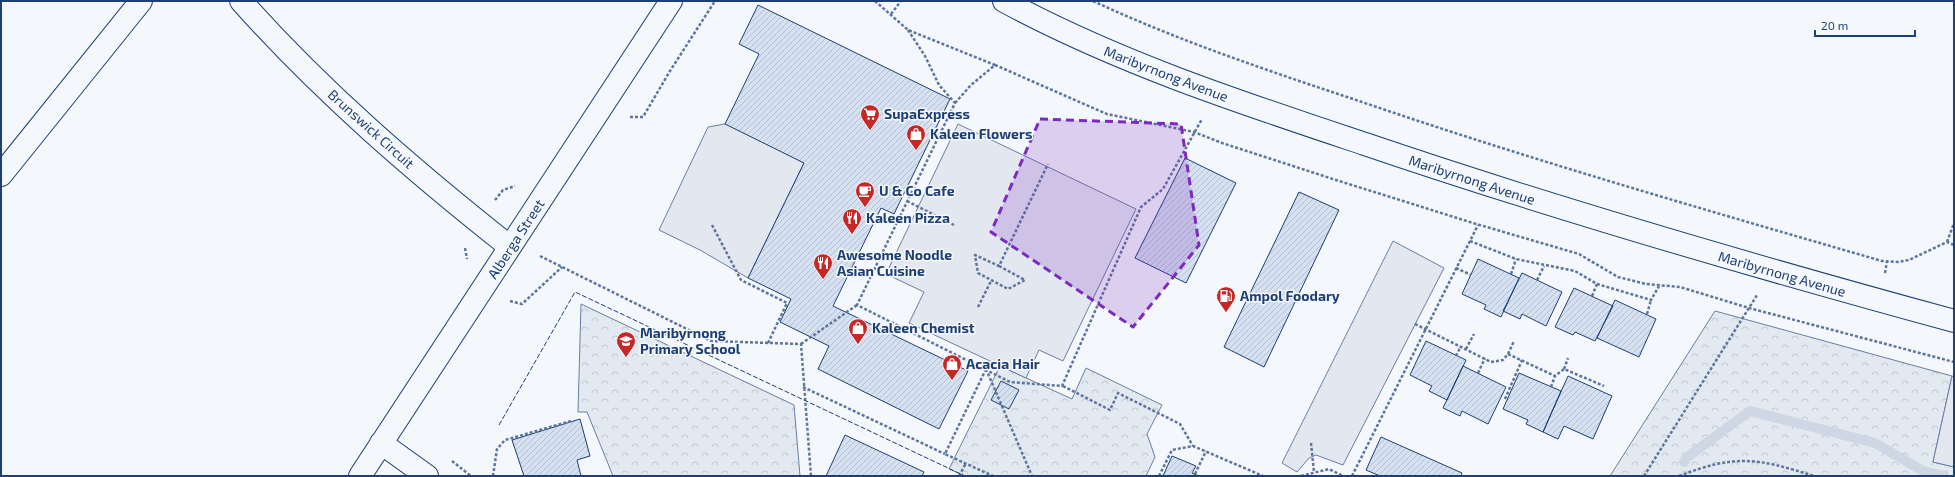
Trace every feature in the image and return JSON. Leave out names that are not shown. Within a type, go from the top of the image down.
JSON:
[{"type":"street","points":[[1,175],[142,1]]},
{"type":"street","name":"Brunswick Circuit","points":[[241,1],[309,72],[374,134],[440,192],[510,247]]},
{"type":"street","name":"Alberga Street","points":[[360,476],[672,1]]},
{"type":"street","name":"Maribyrnong Avenue","points":[[1004,1],[1047,24],[1099,47],[1217,94],[1505,191],[1772,271],[1954,321]]},
{"type":"street","points":[[382,443],[426,476]]},
{"type":"path","points":[[875,1],[908,30],[925,56],[939,85],[955,103]]},
{"type":"path","points":[[891,14],[901,1]]},
{"type":"path","points":[[1093,1],[1125,16],[1247,64],[1421,122],[1571,171],[1882,261],[1898,262],[1909,260],[1947,242],[1954,223]]},
{"type":"path","points":[[908,30],[1107,114],[1194,132],[1222,143],[1478,225],[1579,254],[1618,277],[1646,284],[1680,288],[1749,308],[1954,362]]},
{"type":"path","points":[[534,253],[711,341],[801,344],[857,304],[955,103],[971,85],[994,65]]},
{"type":"path","points":[[1062,386],[1141,207],[1163,189],[1194,132],[1217,94]]},
{"type":"path","points":[[999,266],[1048,164]]},
{"type":"path","points":[[907,202],[954,225]]},
{"type":"path","points":[[712,225],[741,280],[787,303],[768,343]]},
{"type":"path","points":[[1352,476],[1478,225]]},
{"type":"path","points":[[1470,241],[1516,259],[1544,266],[1575,271],[1597,284],[1651,300]]},
{"type":"path","points":[[1947,242],[1954,245]]},
{"type":"path","points":[[976,255],[999,266],[1025,280],[1008,289],[978,274],[976,255]]},
{"type":"path","points":[[1511,274],[1516,259]]},
{"type":"path","points":[[1537,280],[1544,266]]},
{"type":"path","points":[[1456,268],[1471,275]]},
{"type":"path","points":[[1644,476],[1772,271]]},
{"type":"path","points":[[978,307],[991,280]]},
{"type":"path","points":[[1592,296],[1597,284]]},
{"type":"path","points":[[1648,314],[1651,300],[1659,286]]},
{"type":"path","points":[[857,304],[1010,382],[1062,386],[1110,410],[1118,393],[1180,424],[1193,446]]},
{"type":"path","points":[[1415,324],[1491,362],[1503,360],[1508,354],[1514,340]]},
{"type":"path","points":[[1466,349],[1474,334]]},
{"type":"path","points":[[801,344],[803,387],[811,476]]},
{"type":"path","points":[[1456,356],[1461,346]]},
{"type":"path","points":[[1508,354],[1555,376]]},
{"type":"path","points":[[1478,373],[1485,358]]},
{"type":"path","points":[[1551,387],[1555,376],[1564,369],[1568,358]]},
{"type":"path","points":[[1505,398],[1522,360]]},
{"type":"path","points":[[945,454],[986,369]]},
{"type":"path","points":[[986,369],[1032,476]]},
{"type":"path","points":[[1564,369],[1604,386]]},
{"type":"path","points":[[803,387],[993,476]]},
{"type":"path","points":[[493,476],[497,449],[505,440],[571,421]]},
{"type":"path","points":[[1311,442],[1314,472]]},
{"type":"path","points":[[1159,476],[1172,450],[1193,446],[1263,476]]},
{"type":"path","points":[[1195,474],[1206,451]]},
{"type":"path","points":[[1679,476],[1707,466],[1736,460],[1764,461],[1814,476]]},
{"type":"path","points":[[959,476],[966,463]]},
{"type":"path","points":[[1301,476],[1329,469],[1343,476]]},
{"type":"highlighted area","points":[[1040,119],[1181,124],[1199,245],[1133,327],[991,232]]},
{"type":"green space","points":[[581,304],[794,405],[800,476],[613,476],[587,412],[578,412]]},
{"type":"green space","points":[[1715,311],[1952,376],[1933,462],[1954,467],[1954,476],[1610,476]]},
{"type":"green space","points":[[1000,366],[1072,399],[1086,368],[1162,405],[1147,434],[1155,457],[1146,476],[965,476],[949,469]]},
{"type":"shaded area","points":[[730,123],[804,163],[748,278],[700,250],[659,230],[708,127]]},
{"type":"shaded area","points":[[958,124],[1136,209],[1063,361],[1039,350],[1026,378],[909,323],[924,292],[886,274]]},
{"type":"shaded area","points":[[1393,241],[1444,268],[1343,465],[1316,455],[1309,458],[1297,472],[1282,463]]},
{"type":"shaded area","points":[[1952,376],[1954,377],[1954,467],[1933,462]]},
{"type":"building","points":[[758,5],[950,99],[894,214],[881,208],[833,306],[968,371],[939,429],[818,369],[829,346],[780,322],[791,299],[748,278],[804,163],[725,124],[759,54],[739,44]]},
{"type":"building","points":[[1185,158],[1236,183],[1186,283],[1135,258]]},
{"type":"building","points":[[1299,192],[1339,210],[1264,367],[1224,347]]},
{"type":"building","points":[[1478,259],[1519,278],[1501,317],[1484,309],[1486,305],[1462,294]]},
{"type":"building","points":[[1522,273],[1562,292],[1546,326],[1522,314],[1520,319],[1503,311]]},
{"type":"building","points":[[1574,288],[1613,306],[1595,341],[1575,332],[1573,335],[1555,327]]},
{"type":"building","points":[[1615,300],[1656,319],[1639,357],[1597,338]]},
{"type":"building","points":[[1426,341],[1466,360],[1447,400],[1429,391],[1432,386],[1410,375]]},
{"type":"building","points":[[1463,366],[1506,387],[1488,424],[1462,411],[1460,416],[1443,408]]},
{"type":"building","points":[[1519,373],[1561,391],[1543,432],[1526,424],[1528,420],[1503,409]]},
{"type":"building","points":[[1568,376],[1612,396],[1593,439],[1564,426],[1558,439],[1543,432]]},
{"type":"building","points":[[1001,381],[1019,390],[1009,409],[991,400]]},
{"type":"building","points":[[580,419],[590,456],[577,460],[581,476],[524,476],[512,440]]},
{"type":"building","points":[[845,435],[924,472],[922,476],[826,476]]},
{"type":"building","points":[[1381,437],[1462,473],[1461,476],[1380,476],[1366,470]]},
{"type":"building","points":[[1172,456],[1196,466],[1192,473],[1199,476],[1163,476]]},
{"type":"waterway","points":[[1684,462],[1686,458],[1750,411],[1875,443],[1923,471],[1944,476]]},
{"type":"fence","points":[[499,425],[575,292],[965,476]]},
{"type":"place","name":"SupaExpress","points":[[870,131]]},
{"type":"place","name":"Kaleen Flowers","points":[[916,151]]},
{"type":"place","name":"U & Co Cafe","points":[[865,208]]},
{"type":"place","name":"Kaleen Pizza","points":[[852,235]]},
{"type":"place","name":"Awesome Noodle Asian Cuisine","points":[[823,280]]},
{"type":"place","name":"Ampol Foodary","points":[[1226,313]]},
{"type":"place","name":"Kaleen Chemist","points":[[858,345]]},
{"type":"place","name":"Maribyrnong Primary School","points":[[626,358]]},
{"type":"place","name":"Acacia Hair","points":[[952,381]]}]
